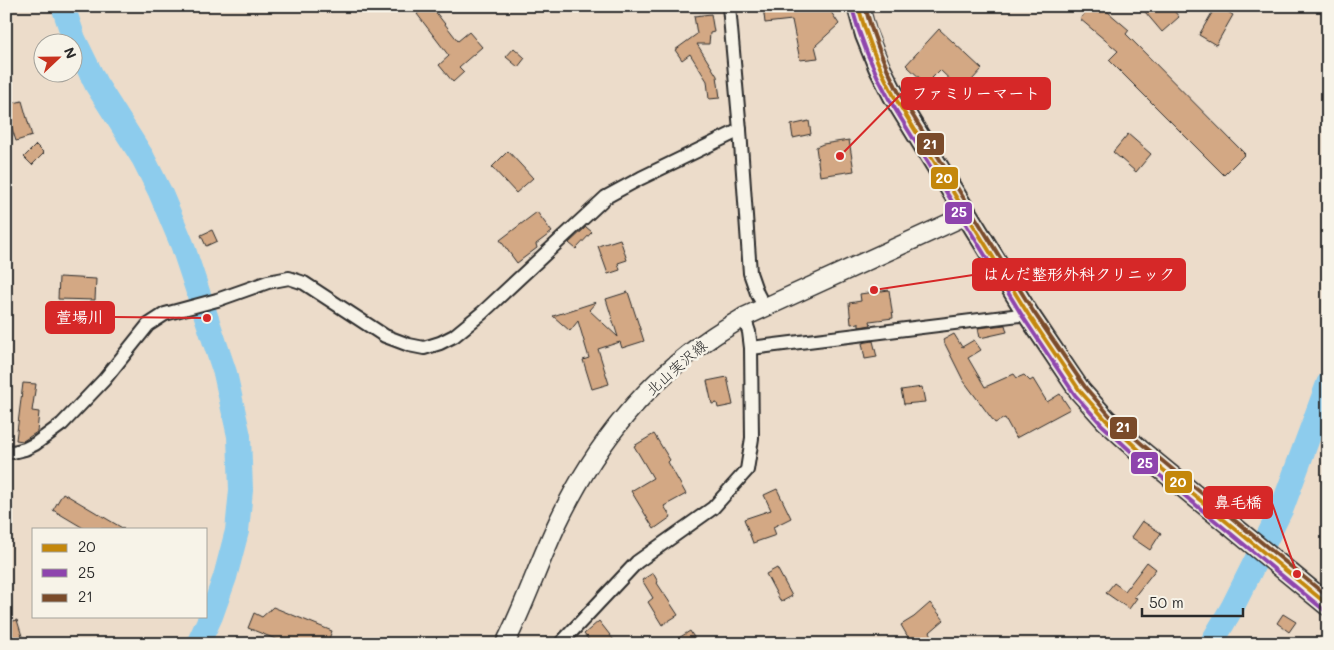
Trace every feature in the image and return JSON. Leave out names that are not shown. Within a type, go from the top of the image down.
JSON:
[{"type":"main road","points":[[858,6],[866,34],[890,89],[1028,314],[1080,390],[1106,420],[1139,450],[1328,605]]},
{"type":"street","points":[[729,6],[750,273],[765,308]]},
{"type":"street","points":[[6,451],[13,452],[25,449],[62,424],[104,380],[148,325],[165,314],[209,302],[268,282],[289,278],[304,283],[385,336],[409,345],[424,348],[440,344],[454,336],[482,312],[606,197],[740,130]]},
{"type":"street","name":"北山実沢線","points":[[505,644],[558,522],[586,470],[610,435],[639,400],[666,373],[712,336],[744,317],[967,214]]},
{"type":"street","points":[[751,348],[1028,314]]},
{"type":"street","points":[[560,644],[637,562],[714,508],[747,470],[752,438],[751,348],[749,332],[744,317]]},
{"type":"building","points":[[427,6],[431,6],[458,41],[469,32],[482,47],[459,67],[464,72],[453,82],[439,65],[449,56],[417,14]]},
{"type":"building","points":[[763,6],[827,6],[839,24],[815,46],[818,58],[800,60],[792,20],[765,23]]},
{"type":"building","points":[[1091,6],[1101,6],[1129,30],[1126,34],[1245,154],[1224,175],[1109,60],[1118,51],[1080,19]]},
{"type":"building","points":[[1140,6],[1170,6],[1179,17],[1162,32]]},
{"type":"building","points":[[1216,6],[1233,15],[1216,45],[1199,35]]},
{"type":"building","points":[[711,14],[714,32],[710,33],[709,44],[697,44],[717,76],[720,98],[709,99],[707,81],[690,54],[682,60],[675,50],[697,34],[694,16]]},
{"type":"building","points":[[939,29],[982,69],[962,91],[940,70],[925,83],[906,65]]},
{"type":"building","points":[[514,48],[525,58],[518,67],[506,57]]},
{"type":"building","points":[[22,101],[32,136],[16,141],[6,105]]},
{"type":"building","points":[[809,121],[811,134],[793,138],[791,125]]},
{"type":"building","points":[[1128,134],[1151,154],[1136,172],[1113,152]]},
{"type":"building","points":[[849,140],[854,171],[820,176],[816,147]]},
{"type":"building","points":[[36,145],[44,153],[32,165],[24,157]]},
{"type":"building","points":[[508,151],[533,178],[516,193],[492,167]]},
{"type":"building","points":[[537,212],[552,232],[536,244],[537,248],[517,263],[500,240]]},
{"type":"building","points":[[586,227],[592,232],[576,249],[569,243]]},
{"type":"building","points":[[212,230],[217,241],[206,246],[201,235]]},
{"type":"building","points":[[620,239],[627,260],[618,263],[620,270],[608,274],[598,246]]},
{"type":"building","points":[[59,277],[96,279],[95,300],[58,299]]},
{"type":"building","points":[[889,290],[893,318],[870,321],[871,325],[859,327],[859,323],[851,324],[849,303],[861,301],[860,294]]},
{"type":"building","points":[[628,292],[644,341],[622,348],[620,342],[598,349],[609,384],[592,389],[583,360],[589,358],[578,321],[570,331],[553,316],[596,302],[589,310],[618,337],[606,299]]},
{"type":"building","points":[[1005,325],[1007,332],[980,338],[978,328]]},
{"type":"building","points":[[954,334],[962,347],[974,340],[981,350],[968,358],[985,387],[1014,374],[1017,378],[1024,375],[1030,381],[1033,379],[1047,402],[1060,394],[1070,409],[1016,438],[1005,418],[995,423],[963,380],[943,340]]},
{"type":"building","points":[[873,341],[877,357],[865,359],[862,343]]},
{"type":"building","points":[[727,377],[733,405],[718,408],[717,403],[712,404],[707,381]]},
{"type":"building","points":[[23,383],[36,384],[32,411],[39,412],[37,432],[23,441],[16,440]]},
{"type":"building","points":[[922,387],[925,402],[904,404],[901,390]]},
{"type":"building","points":[[654,434],[670,460],[668,462],[686,494],[664,506],[671,517],[654,529],[631,491],[653,478],[634,446]]},
{"type":"building","points":[[777,489],[791,518],[773,527],[776,535],[753,543],[744,519],[771,510],[764,495]]},
{"type":"building","points":[[63,493],[122,528],[83,528],[53,510]]},
{"type":"building","points":[[1142,521],[1161,533],[1150,550],[1131,537]]},
{"type":"building","points":[[1147,562],[1156,569],[1134,597],[1137,598],[1129,609],[1106,593],[1114,583],[1125,591]]},
{"type":"building","points":[[777,568],[792,596],[781,602],[766,574]]},
{"type":"building","points":[[653,573],[657,583],[678,615],[662,625],[648,602],[653,598],[642,580]]},
{"type":"building","points":[[930,603],[944,620],[930,632],[937,644],[912,644],[901,625]]},
{"type":"building","points":[[273,607],[332,631],[327,644],[288,644],[248,628],[254,613],[262,617]]},
{"type":"building","points":[[1283,614],[1296,622],[1289,632],[1277,623]]},
{"type":"building","points":[[17,620],[22,636],[6,641],[6,623]]},
{"type":"building","points":[[599,621],[617,644],[592,644],[584,634]]},
{"type":"building","points":[[690,631],[698,644],[669,644]]},
{"type":"waterway","points":[[63,6],[74,39],[96,84],[143,158],[182,244],[225,373],[239,436],[241,490],[237,531],[225,577],[211,616],[198,644]]},
{"type":"waterway","points":[[1211,644],[1232,608],[1282,508],[1328,384]]},
{"type":"transit line","name":"20","points":[[858,6],[873,52],[894,96],[1028,314],[1080,391],[1106,420],[1139,450],[1328,605]]},
{"type":"transit line","name":"21","points":[[865,6],[879,51],[899,93],[1033,311],[1085,387],[1110,416],[1143,445],[1328,597]]},
{"type":"transit line","name":"25","points":[[852,8],[867,55],[889,99],[1023,317],[1075,395],[1102,425],[1135,455],[1324,610]]},
{"type":"place","name":"ファミリーマート","points":[[840,156]]},
{"type":"place","name":"はんだ整形外科クリニック","points":[[874,290]]},
{"type":"place","name":"萱場川","points":[[207,318]]},
{"type":"place","name":"鼻毛橋","points":[[1297,574]]}]
